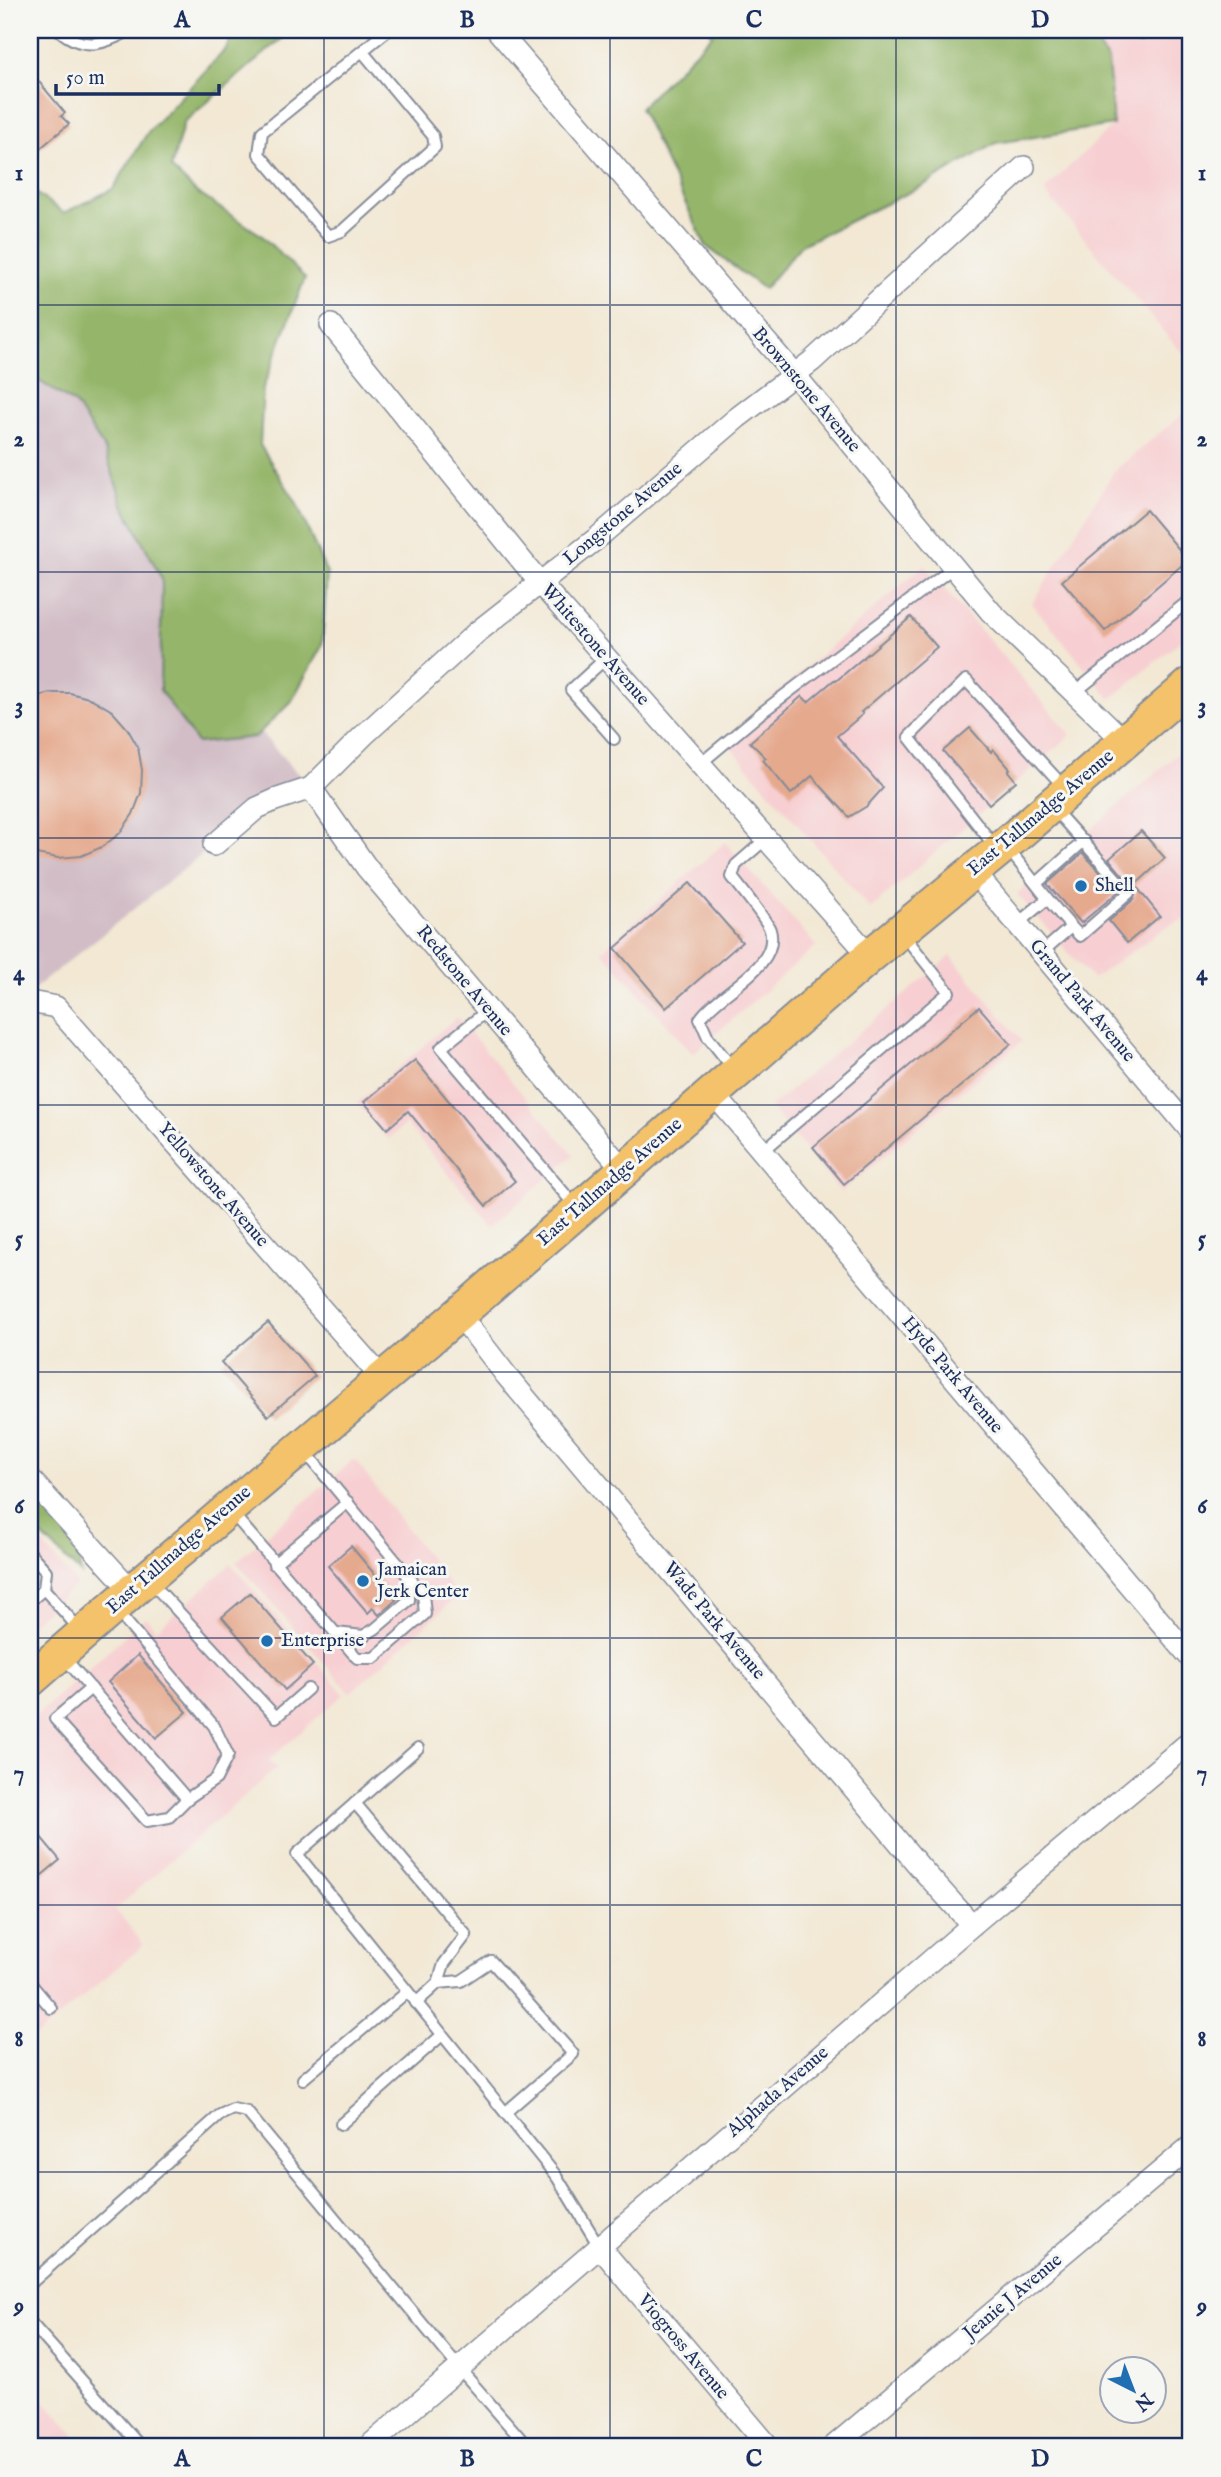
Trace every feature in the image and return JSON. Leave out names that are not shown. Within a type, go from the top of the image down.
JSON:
[{"type":"main road","name":"East Tallmadge Avenue","points":[[30,1680],[459,1314],[870,956],[1191,684]]},
{"type":"street","name":"Brownstone Avenue","points":[[497,30],[794,374],[991,612],[1124,741]]},
{"type":"street","name":"Longstone Avenue","points":[[214,845],[257,808],[311,788],[364,735],[476,633],[812,361],[1024,167]]},
{"type":"street","name":"Whitestone Avenue","points":[[331,325],[540,583],[870,956]]},
{"type":"street","name":"Redstone Avenue","points":[[311,788],[367,868],[623,1169]]},
{"type":"street","name":"Grand Park Avenue","points":[[992,855],[1017,924],[1191,1131]]},
{"type":"street","name":"Yellowstone Avenue","points":[[33,1002],[56,1007],[382,1378]]},
{"type":"street","name":"Hyde Park Avenue","points":[[725,1083],[763,1151],[1191,1658]]},
{"type":"street","name":"Wade Park Avenue","points":[[459,1314],[506,1375],[919,1866],[972,1925]]},
{"type":"street","points":[[30,1479],[131,1592]]},
{"type":"street","name":"Alphada Avenue","points":[[375,2445],[599,2246],[972,1925],[1191,1741]]},
{"type":"street","name":"Jeanie J Avenue","points":[[833,2447],[1191,2146]]},
{"type":"street","name":"Viogross Avenue","points":[[599,2246],[769,2447]]},
{"type":"lane","points":[[59,30],[86,44],[110,42],[130,30]]},
{"type":"lane","points":[[362,51],[433,136],[435,146],[342,230],[328,236],[259,154],[262,132],[362,51],[388,30]]},
{"type":"lane","points":[[1138,30],[1142,33],[1145,30]]},
{"type":"lane","points":[[700,765],[761,713],[954,567]]},
{"type":"lane","points":[[1074,693],[1191,599]]},
{"type":"lane","points":[[606,658],[571,690],[614,738]]},
{"type":"lane","points":[[966,680],[1059,798],[1102,867],[1129,893],[1080,936],[1071,927],[1058,905],[1047,899],[1037,883],[992,855],[909,737],[966,680]]},
{"type":"lane","points":[[725,1083],[700,1019],[763,962],[772,945],[770,928],[732,877],[736,865],[766,839]]},
{"type":"lane","points":[[1037,883],[1084,841]]},
{"type":"lane","points":[[1017,924],[1047,899]]},
{"type":"lane","points":[[1041,953],[1071,927]]},
{"type":"lane","points":[[763,1151],[949,992],[900,931]]},
{"type":"lane","points":[[488,1010],[441,1048],[578,1209]]},
{"type":"lane","points":[[228,1509],[357,1658],[374,1658],[425,1614],[423,1594],[301,1447]]},
{"type":"lane","points":[[274,1564],[348,1502]]},
{"type":"lane","points":[[30,1553],[46,1571],[44,1589],[72,1643],[91,1688],[187,1799]]},
{"type":"lane","points":[[336,1633],[363,1636],[375,1629],[409,1601],[408,1577]]},
{"type":"lane","points":[[30,1601],[44,1589]]},
{"type":"lane","points":[[131,1592],[276,1717],[308,1689]]},
{"type":"lane","points":[[91,1688],[55,1719],[147,1821],[169,1817],[187,1799],[216,1779],[228,1755],[214,1726],[131,1592]]},
{"type":"lane","points":[[418,1748],[297,1854],[557,2177],[599,2246]]},
{"type":"lane","points":[[355,1803],[466,1935],[444,1964],[438,1983],[416,2003]]},
{"type":"lane","points":[[438,1983],[461,1981],[491,1961],[573,2054],[506,2112]]},
{"type":"lane","points":[[30,1983],[51,2008]]},
{"type":"lane","points":[[303,2079],[407,1992]]},
{"type":"lane","points":[[341,2124],[442,2035]]},
{"type":"lane","points":[[30,2284],[220,2115],[233,2109],[247,2112],[528,2447]]},
{"type":"lane","points":[[30,2322],[141,2447]]},
{"type":"shaded area","points":[[1085,30],[1191,30],[1191,361],[1044,191],[1113,125],[1108,60]]},
{"type":"shaded area","points":[[30,375],[75,404],[104,448],[123,504],[162,579],[160,690],[197,743],[255,737],[260,732],[309,786],[209,849],[30,992]]},
{"type":"shaded area","points":[[1191,407],[1191,632],[1111,699],[1032,604],[1114,471]]},
{"type":"shaded area","points":[[924,565],[1071,735],[870,909],[724,739]]},
{"type":"shaded area","points":[[1191,742],[1191,918],[1171,924],[1092,979],[1017,894]]},
{"type":"shaded area","points":[[725,842],[816,946],[693,1054],[602,951]]},
{"type":"shaded area","points":[[951,956],[1022,1041],[841,1192],[770,1107]]},
{"type":"shaded area","points":[[457,1017],[574,1155],[492,1225],[406,1124],[388,1139],[357,1103]]},
{"type":"shaded area","points":[[354,1459],[458,1596],[350,1693],[236,1562]]},
{"type":"shaded area","points":[[30,1529],[77,1584],[30,1625]]},
{"type":"shaded area","points":[[231,1564],[344,1694],[269,1760],[277,1768],[115,1909],[144,1945],[30,2041],[30,1721],[146,1617],[156,1630]]},
{"type":"shaded area","points":[[30,2385],[85,2447],[30,2447]]},
{"type":"green space","points":[[235,30],[292,30],[184,122],[171,168],[196,192],[261,235],[305,278],[263,388],[260,445],[296,502],[327,574],[322,646],[291,702],[255,737],[197,743],[160,690],[162,579],[123,504],[104,448],[75,404],[30,375],[30,189],[64,213],[113,189],[148,132],[226,49]]},
{"type":"green space","points":[[709,30],[1085,30],[1108,60],[1113,125],[996,143],[922,186],[801,245],[764,289],[706,246],[640,108],[712,35]]},
{"type":"green space","points":[[30,1490],[75,1535],[81,1574],[30,1524]]},
{"type":"building","points":[[30,71],[65,113],[61,116],[69,124],[30,157]]},
{"type":"building","points":[[1146,510],[1188,560],[1105,631],[1062,581]]},
{"type":"building","points":[[911,617],[937,647],[837,736],[883,788],[867,806],[849,817],[812,776],[791,794],[763,760],[766,758],[750,742],[802,696],[808,702],[836,681]]},
{"type":"building","points":[[50,693],[70,693],[92,699],[112,711],[127,728],[138,747],[142,770],[141,793],[133,814],[120,833],[102,847],[81,856],[58,858],[30,853],[30,698]]},
{"type":"building","points":[[970,728],[991,752],[993,749],[1010,769],[1008,771],[1016,781],[989,804],[943,751]]},
{"type":"building","points":[[1141,831],[1165,858],[1135,885],[1160,916],[1127,943],[1109,921],[1134,899],[1136,891],[1109,859]]},
{"type":"building","name":"Shell","points":[[1083,853],[1118,892],[1081,923],[1047,884]]},
{"type":"building","points":[[690,883],[742,942],[666,1008],[615,948]]},
{"type":"building","points":[[979,1007],[1011,1044],[844,1184],[813,1147]]},
{"type":"building","points":[[415,1060],[515,1181],[486,1206],[408,1111],[387,1129],[364,1102]]},
{"type":"building","points":[[268,1322],[315,1376],[268,1416],[221,1362]]},
{"type":"building","points":[[351,1546],[396,1600],[379,1615],[373,1608],[368,1613],[328,1566]]},
{"type":"building","name":"Enterprise","points":[[250,1593],[313,1665],[285,1690],[222,1617]]},
{"type":"building","points":[[138,1655],[187,1712],[156,1738],[108,1682]]},
{"type":"building","points":[[30,1824],[60,1860],[30,1885]]},
{"type":"place","name":"Shell","points":[[1081,886]]},
{"type":"place","name":"Jamaican Jerk Center","points":[[363,1581]]},
{"type":"place","name":"Enterprise","points":[[267,1641]]}]
